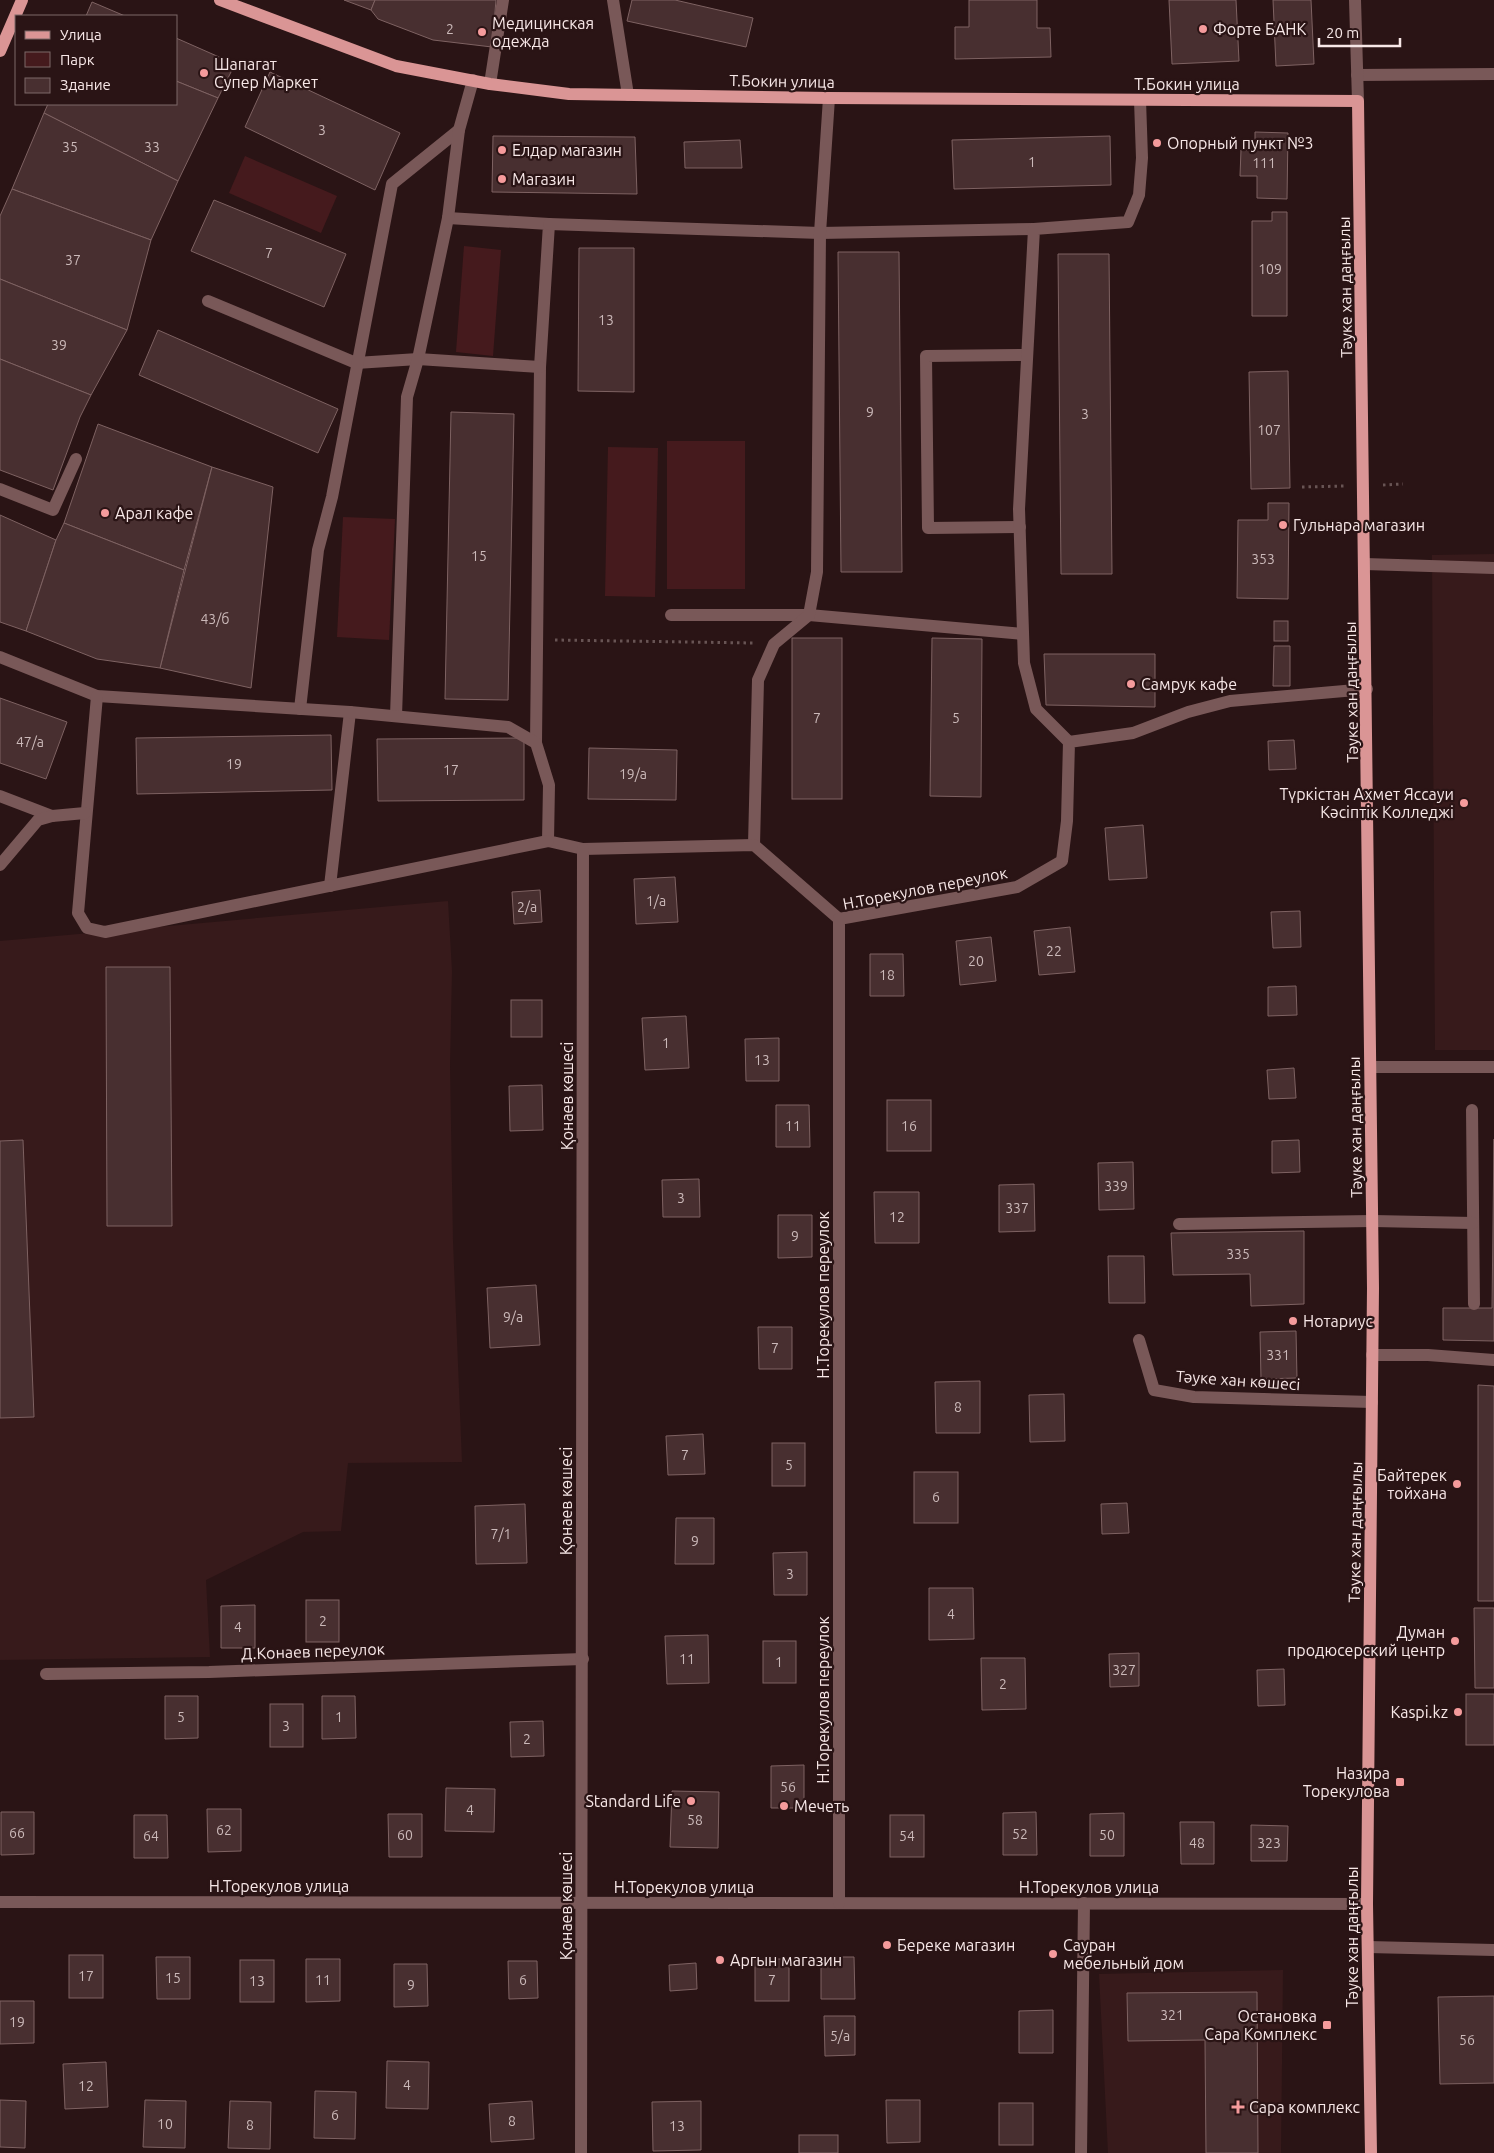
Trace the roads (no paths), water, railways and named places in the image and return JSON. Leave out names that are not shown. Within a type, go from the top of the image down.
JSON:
[{"type":"main road","points":[[16,15],[22,0]]},
{"type":"main road","name":"Т.Бокин улица","points":[[220,0],[396,66],[490,84],[569,94],[829,98],[1358,101]]},
{"type":"main road","points":[[0,51],[15,16]]},
{"type":"main road","name":"Тәуке хан даңғылы","points":[[1358,101],[1367,689],[1372,1221],[1367,1904],[1371,2153]]},
{"type":"street","points":[[490,84],[503,0]]},
{"type":"street","points":[[613,0],[628,94]]},
{"type":"street","points":[[1355,0],[1358,101]]},
{"type":"street","points":[[1357,75],[1494,74]]},
{"type":"street","points":[[396,716],[407,397],[418,359],[448,218],[459,130],[473,80]]},
{"type":"street","points":[[754,845],[758,680],[774,644],[809,615],[817,572],[820,233],[829,98]]},
{"type":"street","points":[[448,218],[549,224],[820,233],[1034,229],[1128,222],[1138,194],[1142,158],[1140,100]]},
{"type":"street","points":[[300,709],[318,550],[332,497],[356,363],[392,184],[459,130]]},
{"type":"street","points":[[548,841],[549,784],[536,743],[540,367],[549,224]]},
{"type":"street","points":[[1034,229],[1020,527],[1024,663],[1036,709],[1069,742],[1133,733],[1188,712],[1230,701],[1367,689]]},
{"type":"street","points":[[208,301],[356,363],[418,359],[540,367]]},
{"type":"street","points":[[1020,527],[928,528],[926,356],[1027,355]]},
{"type":"street","points":[[0,489],[53,510],[76,459]]},
{"type":"street","points":[[1365,564],[1494,568]]},
{"type":"street","points":[[671,615],[809,615],[1023,634]]},
{"type":"street","points":[[0,656],[97,696],[350,712],[508,727],[536,743]]},
{"type":"street","points":[[97,696],[85,813],[78,913],[88,928],[105,932],[548,841],[584,849],[754,845],[839,920]]},
{"type":"street","points":[[330,886],[350,712]]},
{"type":"street","name":"Н.Торекулов переулок","points":[[839,1903],[839,920],[1017,887],[1062,861],[1067,821],[1069,742]]},
{"type":"street","points":[[0,796],[52,816]]},
{"type":"street","points":[[0,865],[38,820],[52,816],[85,813]]},
{"type":"street","name":"Қонаев көшесі","points":[[582,2153],[584,849]]},
{"type":"street","points":[[1371,1067],[1494,1067]]},
{"type":"street","points":[[1472,1110],[1474,1304]]},
{"type":"street","points":[[1179,1224],[1372,1221],[1473,1222]]},
{"type":"street","name":"Тәуке хан көшесі","points":[[1139,1340],[1154,1390],[1194,1397],[1372,1402]]},
{"type":"street","points":[[1372,1355],[1428,1355],[1494,1360]]},
{"type":"street","name":"Д.Конаев переулок","points":[[46,1674],[209,1672],[582,1659]]},
{"type":"street","name":"Н.Торекулов улица","points":[[0,1902],[1367,1904]]},
{"type":"street","points":[[1081,2153],[1084,1903]]},
{"type":"street","points":[[1368,1947],[1494,1950]]},
{"type":"place","name":"Форте БАНК","points":[[1203,29]]},
{"type":"place","name":"Медицинская одежда","points":[[482,32]]},
{"type":"place","name":"Шапагат Супер Маркет","points":[[204,73]]},
{"type":"place","name":"Опорный пункт №3","points":[[1157,143]]},
{"type":"place","name":"Елдар магазин","points":[[502,150]]},
{"type":"place","name":"Магазин","points":[[502,179]]},
{"type":"place","name":"Арал кафе","points":[[105,513]]},
{"type":"place","name":"Гульнара магазин","points":[[1283,525]]},
{"type":"place","name":"Самрук кафе","points":[[1131,684]]},
{"type":"place","name":"Түркістан Ахмет Яссауи Кәсіптік Колледжі","points":[[1464,803]]},
{"type":"place","name":"Нотариус","points":[[1293,1321]]},
{"type":"place","name":"Байтерек тойхана","points":[[1457,1484]]},
{"type":"place","name":"Думан продюсерский центр","points":[[1455,1641]]},
{"type":"place","name":"Kaspi.kz","points":[[1458,1712]]},
{"type":"place","name":"Назира Торекулова","points":[[1400,1782]]},
{"type":"place","name":"Standard Life","points":[[691,1801]]},
{"type":"place","name":"Мечеть","points":[[784,1806]]},
{"type":"place","name":"Береке магазин","points":[[887,1945]]},
{"type":"place","name":"Сауран мебельный дом","points":[[1053,1954]]},
{"type":"place","name":"Аргын магазин","points":[[720,1960]]},
{"type":"place","name":"Остановка Сара Комплекс","points":[[1327,2025]]},
{"type":"place","name":"Сара комплекс","points":[[1238,2107]]}]
